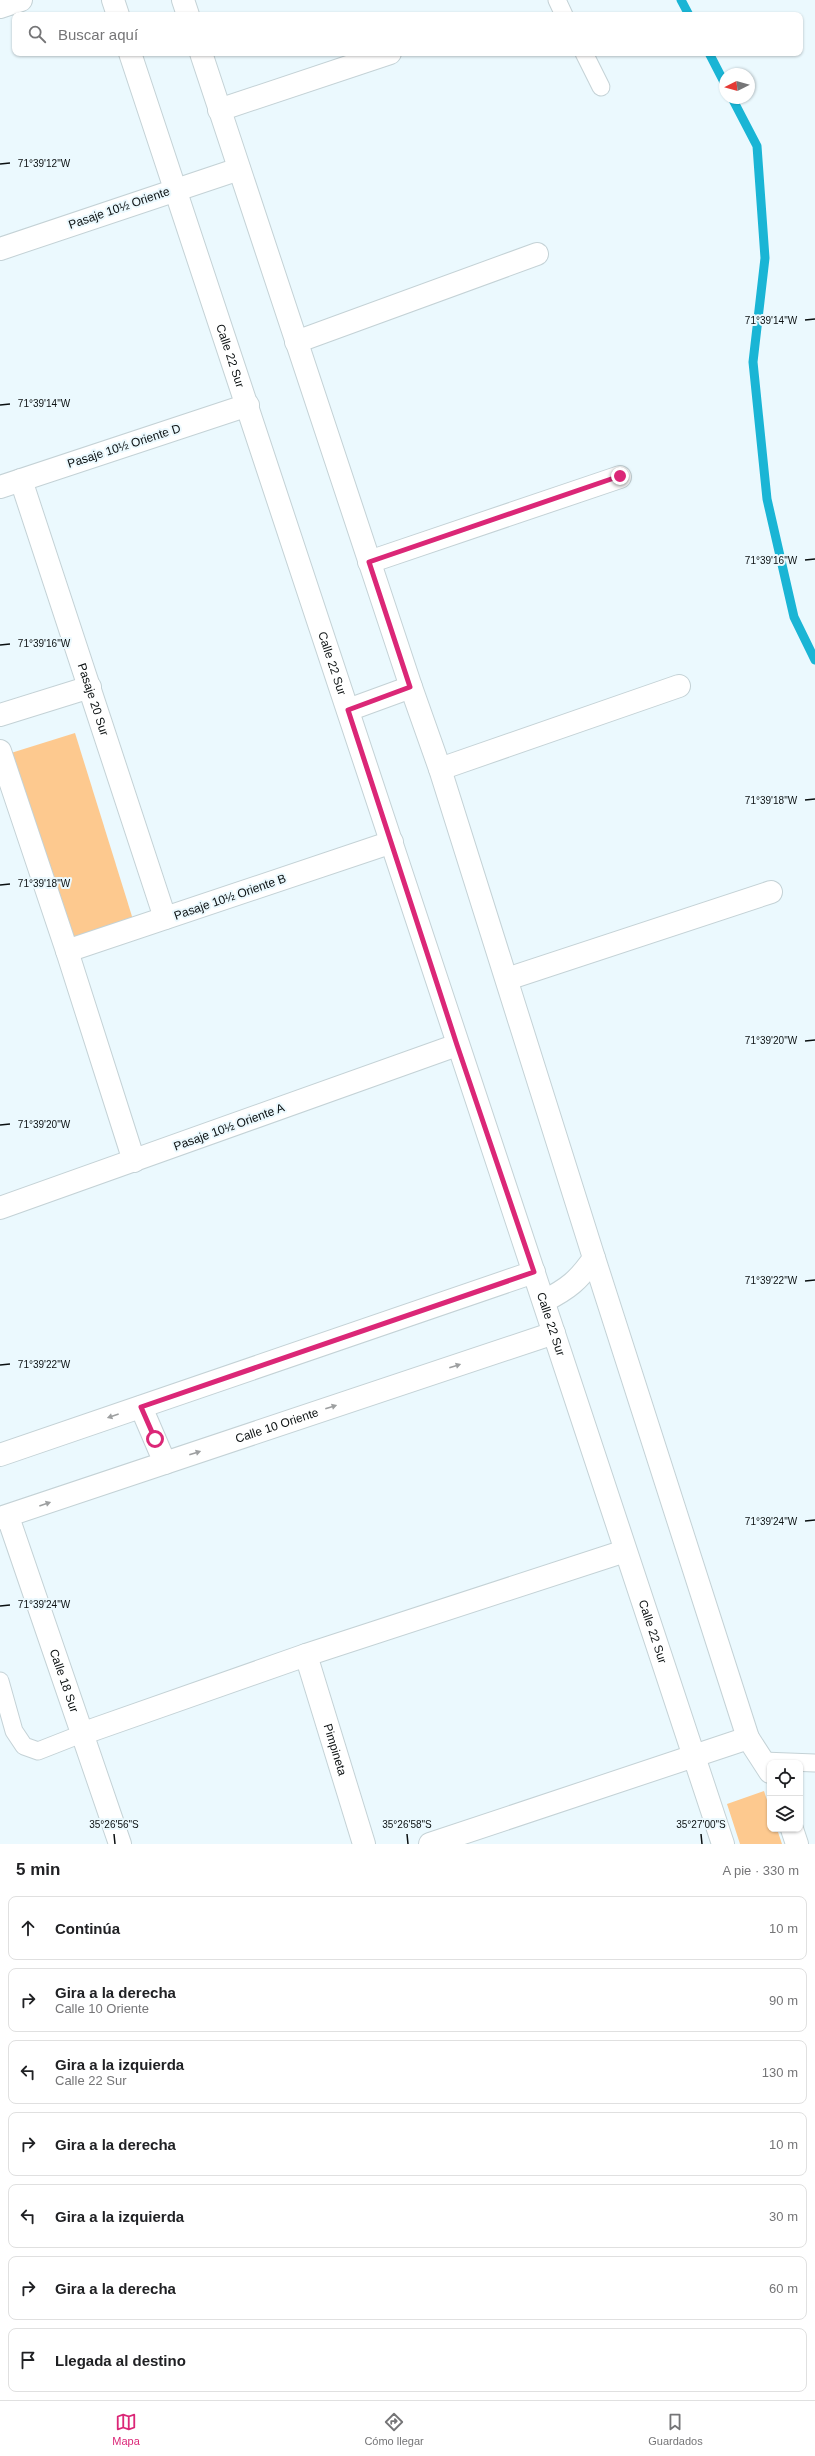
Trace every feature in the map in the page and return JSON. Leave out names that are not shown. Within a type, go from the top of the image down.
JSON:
[{"type":"street","points":[[0,7],[22,0]]},
{"type":"street","points":[[113,0],[117,12]]},
{"type":"street","points":[[183,0],[187,12]]},
{"type":"street","name":"Calle 22 Sur","points":[[131,56],[248,405],[392,842],[457,1045],[544,1301],[625,1551],[723,1844]]},
{"type":"street","points":[[202,56],[410,687],[440,769],[594,1258],[748,1738],[767,1766]]},
{"type":"street","points":[[219,110],[381,56]]},
{"type":"street","name":"Pasaje 10½ Oriente","points":[[0,249],[175,189],[239,169]]},
{"type":"street","points":[[296,342],[537,254]]},
{"type":"street","name":"Pasaje 10½ Oriente D","points":[[0,487],[248,405]]},
{"type":"street","points":[[369,562],[620,476]]},
{"type":"street","name":"Pasaje 20 Sur","points":[[21,480],[165,918]]},
{"type":"street","points":[[440,769],[679,686]]},
{"type":"street","points":[[0,715],[90,687]]},
{"type":"street","points":[[348,710],[410,687]]},
{"type":"street","points":[[0,751],[67,951],[134,1161]]},
{"type":"street","name":"Pasaje 10½ Oriente B","points":[[67,951],[392,842]]},
{"type":"street","points":[[507,979],[771,892]]},
{"type":"street","name":"Pasaje 10½ Oriente A","points":[[0,1208],[457,1045]]},
{"type":"street","points":[[544,1301],[564,1290],[581,1277],[594,1258]]},
{"type":"street","points":[[0,1456],[534,1272]]},
{"type":"street","name":"Calle 10 Oriente","points":[[4,1517],[554,1333]]},
{"type":"street","points":[[141,1407],[165,1463]]},
{"type":"street","name":"Calle 18 Sur","points":[[4,1517],[84,1733],[120,1844]]},
{"type":"street","points":[[84,1733],[306,1655],[625,1551]]},
{"type":"street","name":"Pimpineta","points":[[306,1655],[364,1844]]},
{"type":"street","points":[[430,1844],[468,1838],[693,1755],[748,1738]]},
{"type":"street","points":[[793,1832],[798,1844]]},
{"type":"lane","points":[[557,0],[563,12]]},
{"type":"lane","points":[[586,56],[601,87]]},
{"type":"lane","points":[[0,1681],[14,1732],[24,1746],[38,1751],[84,1733]]},
{"type":"lane","points":[[803,1764],[815,1763]]},
{"type":"shaded area","points":[[75,733],[135,926],[71,946],[11,753]]},
{"type":"shaded area","points":[[764,1791],[767,1800],[767,1832],[778,1832],[782,1844],[740,1844],[727,1804]]},
{"type":"waterway","points":[[681,0],[687,12]]},
{"type":"waterway","points":[[711,56],[719,72]]},
{"type":"waterway","points":[[735,104],[757,146],[765,258],[753,362],[767,499],[794,617],[815,660]]},
{"type":"route","points":[[155,1439],[141,1407],[534,1272],[457,1045],[348,710],[410,687],[369,562],[620,476]]}]
